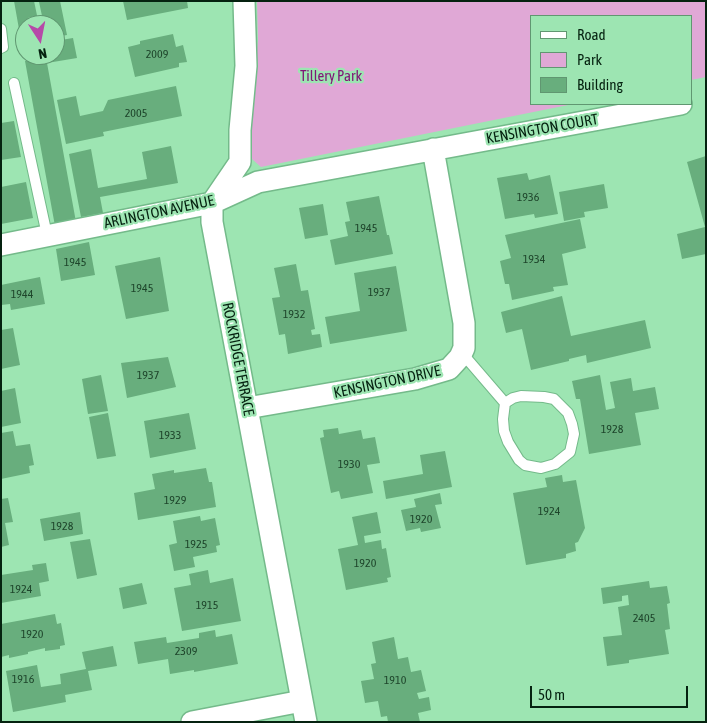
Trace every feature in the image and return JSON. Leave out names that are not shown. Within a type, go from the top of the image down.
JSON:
[{"type":"street","points":[[212,203],[240,162],[240,130],[246,66],[244,1]]},
{"type":"street","name":"KENSINGTON COURT","points":[[433,150],[675,105]]},
{"type":"street","points":[[433,150],[464,323],[464,348],[462,353]]},
{"type":"street","name":"ARLINGTON AVENUE","points":[[1,245],[212,203],[258,182],[433,150]]},
{"type":"street","name":"ROCKRIDGE TERRACE","points":[[212,203],[212,222],[304,712]]},
{"type":"street","name":"KENSINGTON DRIVE","points":[[247,408],[415,379],[449,369],[462,353]]},
{"type":"street","points":[[192,722],[304,712]]},
{"type":"lane","points":[[1,29],[3,47],[1,48]]},
{"type":"lane","points":[[14,83],[47,236]]},
{"type":"lane","points":[[462,353],[505,403],[504,420],[508,442],[513,453],[526,465],[542,468],[549,467],[563,459],[570,452],[574,434],[572,424],[568,413],[554,399],[521,396],[512,398],[505,403]]},
{"type":"green space","name":"Tillery Park","points":[[257,1],[706,1],[706,77],[692,80],[692,15],[530,15],[530,105],[568,105],[261,167],[252,159],[248,149],[258,40]]},
{"type":"building","points":[[14,1],[34,1],[37,15],[16,15]]},
{"type":"building","points":[[60,1],[63,15],[42,15],[39,2]]},
{"type":"building","points":[[123,1],[187,1],[188,8],[127,20]]},
{"type":"building","points":[[173,34],[176,47],[183,45],[187,62],[179,63],[179,67],[135,77],[128,47],[140,44],[140,41]]},
{"type":"building","points":[[73,38],[77,58],[65,60],[65,39]]},
{"type":"building","points":[[26,65],[47,65],[76,222],[55,226]]},
{"type":"building","points":[[176,86],[182,116],[103,132],[104,136],[66,144],[57,100],[76,96],[80,116],[103,111],[108,100]]},
{"type":"building","points":[[14,121],[21,157],[1,160],[1,123]]},
{"type":"building","points":[[171,146],[178,183],[100,197],[103,213],[81,217],[69,154],[91,149],[98,188],[147,179],[142,152]]},
{"type":"building","points":[[706,156],[706,254],[682,259],[677,234],[705,227],[687,162]]},
{"type":"building","points":[[527,173],[529,180],[550,175],[558,214],[535,218],[534,214],[505,219],[497,178]]},
{"type":"building","points":[[26,182],[33,218],[1,224],[1,187]]},
{"type":"building","points":[[604,184],[608,208],[584,212],[585,217],[564,221],[559,192]]},
{"type":"building","points":[[379,196],[393,254],[335,265],[330,240],[348,236],[345,222],[350,221],[346,202]]},
{"type":"building","points":[[323,204],[328,235],[305,239],[299,208]]},
{"type":"building","points":[[580,219],[586,248],[562,254],[568,285],[553,287],[554,291],[512,300],[509,284],[505,284],[500,261],[511,258],[505,235]]},
{"type":"building","points":[[89,242],[95,275],[61,281],[56,249]]},
{"type":"building","points":[[160,257],[169,311],[126,319],[115,266]]},
{"type":"building","points":[[296,264],[301,291],[308,290],[315,329],[311,330],[312,335],[320,334],[322,347],[288,354],[285,334],[279,335],[272,298],[280,297],[274,268]]},
{"type":"building","points":[[396,266],[407,331],[330,344],[325,317],[360,311],[354,273]]},
{"type":"building","points":[[40,277],[45,304],[11,310],[10,304],[1,305],[1,285]]},
{"type":"building","points":[[562,296],[571,336],[645,320],[651,348],[587,363],[586,355],[531,370],[522,329],[506,333],[501,312]]},
{"type":"building","points":[[13,328],[20,365],[1,369],[1,330]]},
{"type":"building","points":[[168,357],[176,387],[127,398],[121,363]]},
{"type":"building","points":[[101,375],[108,411],[88,414],[82,379]]},
{"type":"building","points":[[600,375],[606,410],[615,408],[610,382],[631,378],[633,391],[655,387],[659,409],[635,413],[641,445],[589,454],[580,399],[576,399],[572,381]]},
{"type":"building","points":[[15,388],[21,423],[1,427],[1,391]]},
{"type":"building","points":[[108,413],[116,456],[97,459],[89,417]]},
{"type":"building","points":[[189,413],[196,449],[150,458],[144,421]]},
{"type":"building","points":[[338,428],[339,434],[361,430],[363,439],[375,437],[380,463],[367,465],[373,493],[341,499],[339,491],[331,493],[320,438],[324,437],[323,430]]},
{"type":"building","points":[[13,431],[16,446],[30,444],[34,465],[29,466],[30,473],[1,479],[1,433]]},
{"type":"building","points":[[445,451],[452,487],[386,499],[383,481],[423,474],[420,455]]},
{"type":"building","points":[[206,468],[209,482],[212,482],[216,507],[138,520],[134,493],[155,489],[152,474],[174,470],[174,473]]},
{"type":"building","points":[[562,475],[563,482],[576,480],[585,528],[578,542],[575,543],[576,551],[566,554],[566,558],[526,565],[513,493],[547,487],[545,478]]},
{"type":"building","points":[[440,493],[442,504],[435,505],[441,528],[421,532],[420,528],[406,531],[401,510],[416,507],[414,499]]},
{"type":"building","points":[[8,498],[13,522],[5,523],[9,545],[1,547],[1,499]]},
{"type":"building","points":[[80,512],[83,534],[44,541],[40,519]]},
{"type":"building","points":[[377,512],[381,533],[364,536],[365,543],[381,540],[382,549],[386,548],[391,577],[387,578],[388,582],[346,590],[338,549],[358,545],[352,517]]},
{"type":"building","points":[[200,516],[201,521],[215,518],[220,545],[216,546],[217,552],[193,557],[195,567],[174,571],[169,545],[177,543],[173,521]]},
{"type":"building","points":[[90,539],[97,575],[77,579],[70,542]]},
{"type":"building","points":[[46,563],[49,581],[39,583],[41,596],[1,603],[1,575],[33,570],[32,565]]},
{"type":"building","points":[[208,570],[210,583],[233,578],[241,621],[182,631],[174,588],[191,585],[189,574]]},
{"type":"building","points":[[649,581],[650,588],[667,586],[670,603],[667,604],[670,629],[665,630],[669,654],[629,660],[629,663],[607,666],[603,637],[622,635],[618,607],[629,605],[628,595],[622,596],[622,601],[603,604],[601,588]]},
{"type":"building","points":[[142,583],[147,604],[123,609],[119,588]]},
{"type":"building","points":[[55,614],[57,624],[61,623],[65,645],[60,646],[60,649],[45,651],[45,648],[9,658],[9,655],[1,657],[1,624]]},
{"type":"building","points":[[215,630],[216,637],[232,634],[238,664],[194,672],[194,670],[170,674],[168,659],[138,664],[134,642],[166,637],[167,643],[199,638],[199,633]]},
{"type":"building","points":[[394,637],[398,659],[408,657],[411,672],[421,670],[426,691],[417,693],[419,699],[429,697],[431,710],[418,713],[420,722],[388,722],[387,716],[381,717],[378,701],[365,703],[361,681],[374,679],[371,664],[376,663],[372,642]]},
{"type":"building","points":[[113,646],[117,666],[88,671],[92,690],[65,695],[66,702],[13,712],[6,671],[37,665],[41,687],[61,684],[60,674],[86,669],[82,652]]}]
